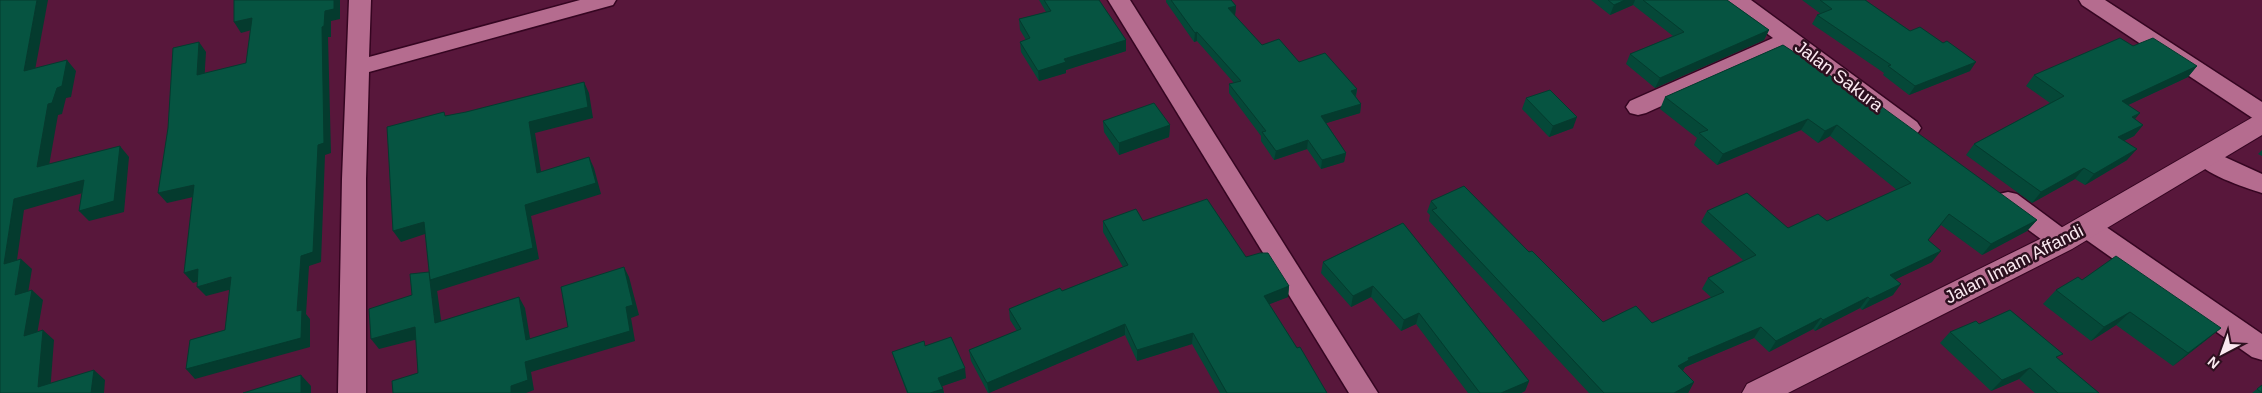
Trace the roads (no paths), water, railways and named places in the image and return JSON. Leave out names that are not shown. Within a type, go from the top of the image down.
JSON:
[{"type":"street","points":[[352,393],[354,179],[360,0]]},
{"type":"street","points":[[359,67],[605,0]]},
{"type":"street","points":[[1119,0],[1364,393]]},
{"type":"street","name":"Jalan Sakura","points":[[1736,0],[1926,140]]},
{"type":"street","points":[[2090,0],[2262,114]]},
{"type":"street","points":[[1638,107],[1790,39]]},
{"type":"street","name":"Jalan Imam Affandi","points":[[1758,393],[2062,241],[2262,123]]},
{"type":"street","points":[[2206,157],[2230,171],[2262,184]]},
{"type":"street","points":[[1990,188],[2062,241]]},
{"type":"street","points":[[2087,227],[2262,349]]}]
